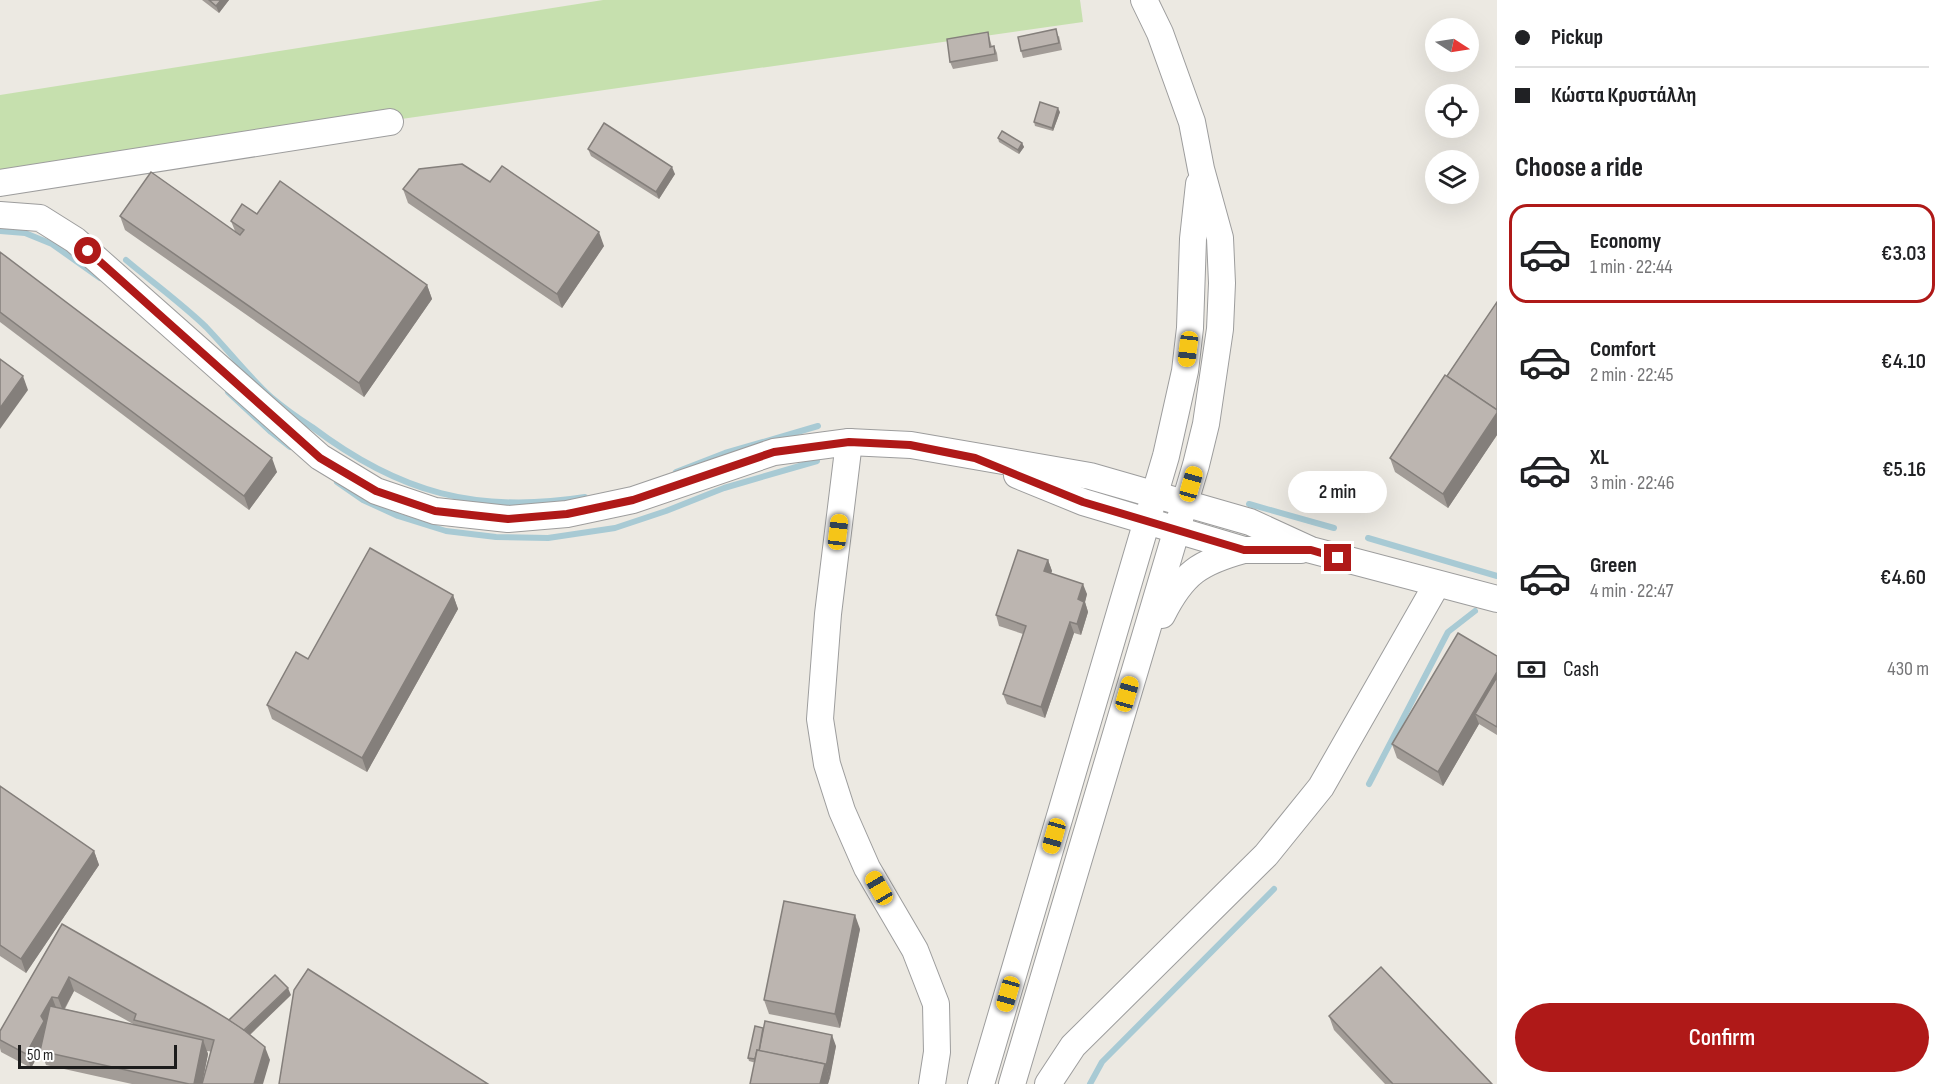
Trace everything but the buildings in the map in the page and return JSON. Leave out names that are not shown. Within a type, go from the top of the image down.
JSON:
[{"type":"street","points":[[1012,1084],[1185,503],[1206,424],[1220,329],[1222,283],[1220,238],[1201,169],[1192,122],[1160,33],[1144,0]]},
{"type":"street","points":[[0,183],[390,122]]},
{"type":"street","points":[[981,1084],[1177,413],[1190,328],[1193,239],[1201,169]]},
{"type":"street","points":[[0,215],[40,219],[75,240],[320,458],[376,491],[435,511],[508,519],[567,514],[633,500],[774,452],[849,442],[910,445],[1090,476],[1250,522],[1311,550],[1497,599]]},
{"type":"street","points":[[849,442],[828,614],[820,719],[827,764],[842,811],[867,868],[915,950],[936,1004],[937,1052],[932,1084]]},
{"type":"street","points":[[975,458],[1083,502],[1244,550]]},
{"type":"street","points":[[1134,671],[1169,600],[1181,582],[1198,567],[1215,558],[1244,550],[1311,550]]},
{"type":"street","points":[[1048,1084],[1073,1046],[1266,855],[1320,787],[1437,584]]},
{"type":"green space","points":[[603,0],[1080,0],[1083,22],[0,176],[0,95]]},
{"type":"waterway","points":[[0,231],[25,233],[52,244],[100,278]]},
{"type":"waterway","points":[[126,260],[206,327],[271,397],[344,450],[376,468],[408,483],[474,500],[509,503],[546,502],[585,497]]},
{"type":"waterway","points":[[228,392],[290,447]]},
{"type":"waterway","points":[[676,472],[725,453],[818,426]]},
{"type":"waterway","points":[[337,482],[363,500],[398,516],[446,531],[496,537],[548,538],[615,528],[724,488],[817,461]]},
{"type":"waterway","points":[[1249,504],[1334,528]]},
{"type":"waterway","points":[[1368,538],[1497,576]]},
{"type":"waterway","points":[[1369,784],[1448,632],[1475,611]]},
{"type":"waterway","points":[[1090,1084],[1102,1062],[1274,889]]},
{"type":"route","points":[[88,251],[320,458],[376,491],[435,511],[508,519],[567,514],[633,500],[774,452],[849,442],[910,445],[975,458],[1083,502],[1244,550],[1311,550],[1338,558]]}]
